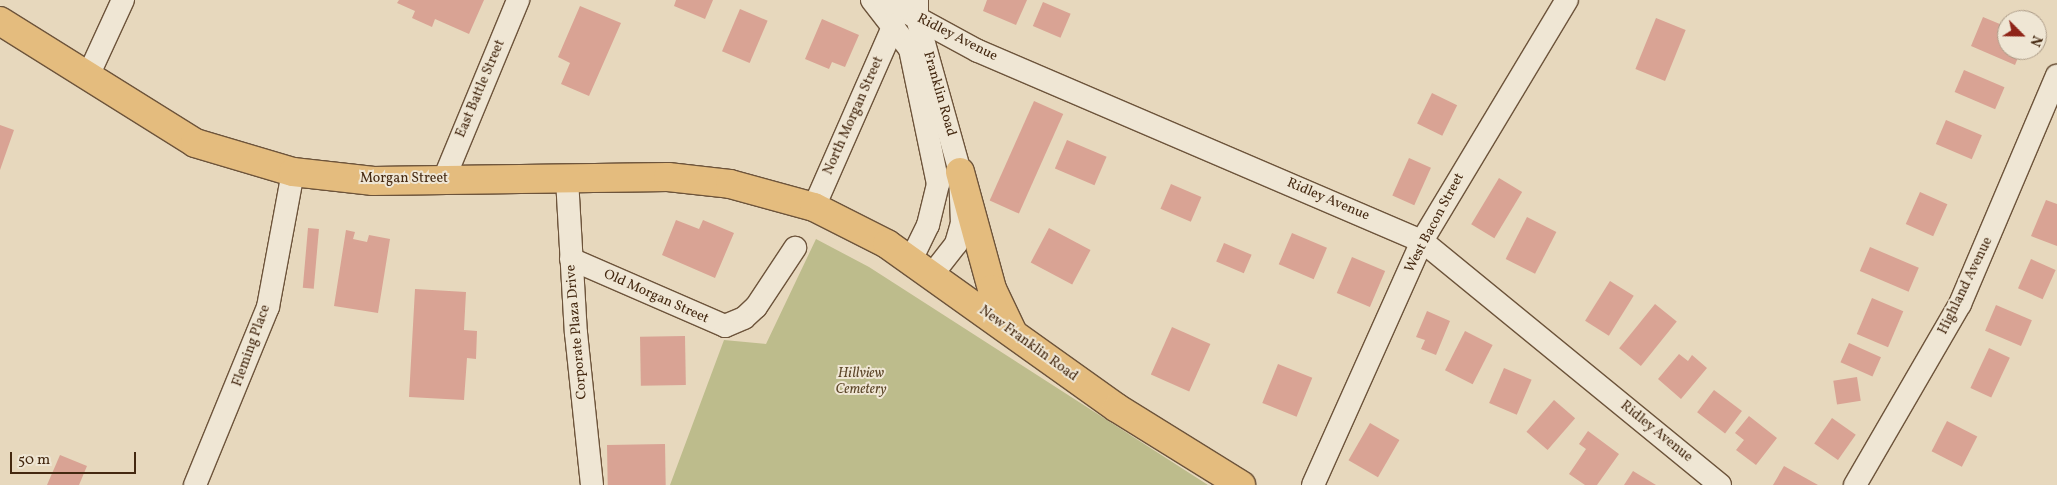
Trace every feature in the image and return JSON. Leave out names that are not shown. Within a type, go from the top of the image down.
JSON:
[{"type":"highway","name":"Morgan Street","points":[[0,21],[195,143],[293,172],[373,181],[444,179],[700,180],[759,191],[814,207]]},
{"type":"highway","points":[[960,172],[992,289],[1014,335]]},
{"type":"highway","name":"New Franklin Road","points":[[814,207],[921,267],[1117,408],[1241,485]]},
{"type":"street","points":[[88,76],[123,0]]},
{"type":"street","name":"East Battle Street","points":[[444,179],[518,0]]},
{"type":"street","name":"Ridley Avenue","points":[[872,0],[894,25]]},
{"type":"street","name":"Ridley Avenue","points":[[884,0],[917,9],[978,51],[1422,240],[1720,485]]},
{"type":"street","name":"West Bacon Street","points":[[1313,485],[1422,240],[1567,0]]},
{"type":"street","name":"Franklin Road","points":[[917,9],[960,172],[962,224],[956,244],[921,267]]},
{"type":"street","name":"Franklin Road","points":[[894,25],[910,49],[938,184],[928,225],[921,267]]},
{"type":"street","name":"North Morgan Street","points":[[814,207],[894,25]]},
{"type":"street","name":"Highland Avenue","points":[[1855,485],[1960,304],[2057,76]]},
{"type":"street","name":"Fleming Place","points":[[195,485],[268,307],[293,172]]},
{"type":"street","name":"Corporate Plaza Drive","points":[[567,179],[571,259],[592,485]]},
{"type":"street","name":"Old Morgan Street","points":[[571,259],[725,326],[744,318],[756,307],[795,248]]},
{"type":"green space","name":"Hillview Cemetery","points":[[816,239],[869,267],[1208,485],[670,485],[724,340],[766,344]]},
{"type":"building","points":[[399,0],[484,0],[469,34],[435,19],[432,27],[412,18],[415,11],[397,3]]},
{"type":"building","points":[[676,0],[713,0],[705,19],[674,6]]},
{"type":"building","points":[[987,0],[1027,0],[1016,25],[983,11]]},
{"type":"building","points":[[1043,2],[1071,14],[1060,38],[1033,26]]},
{"type":"building","points":[[580,6],[621,23],[589,96],[561,84],[570,63],[558,57]]},
{"type":"building","points":[[740,9],[768,21],[750,63],[722,51]]},
{"type":"building","points":[[1983,17],[1997,23],[1997,57],[1971,46]]},
{"type":"building","points":[[1656,18],[1686,30],[1665,81],[1635,69]]},
{"type":"building","points":[[822,19],[859,35],[845,67],[832,62],[829,69],[805,59]]},
{"type":"building","points":[[2003,60],[2017,60],[2015,65]]},
{"type":"building","points":[[1964,70],[2005,87],[1995,109],[1955,92]]},
{"type":"building","points":[[1432,93],[1457,105],[1442,136],[1417,124]]},
{"type":"building","points":[[1034,101],[1063,114],[1019,214],[990,201]]},
{"type":"building","points":[[1946,120],[1982,135],[1972,159],[1936,144]]},
{"type":"building","points":[[0,125],[14,130],[0,170]]},
{"type":"building","points":[[1067,140],[1107,157],[1094,185],[1055,169]]},
{"type":"building","points":[[1409,158],[1431,168],[1414,205],[1392,195]]},
{"type":"building","points":[[1499,178],[1522,192],[1494,238],[1471,224]]},
{"type":"building","points":[[1171,184],[1201,197],[1191,222],[1160,209]]},
{"type":"building","points":[[1920,192],[1947,204],[1933,236],[1906,224]]},
{"type":"building","points":[[2046,200],[2057,204],[2057,246],[2031,236]]},
{"type":"building","points":[[1527,217],[1556,232],[1535,274],[1506,259]]},
{"type":"building","points":[[676,220],[699,229],[703,220],[734,233],[715,278],[662,255]]},
{"type":"building","points":[[308,228],[319,229],[314,289],[303,288]]},
{"type":"building","points":[[1049,228],[1090,250],[1072,285],[1031,262]]},
{"type":"building","points":[[346,230],[355,232],[353,239],[367,242],[369,235],[390,239],[378,313],[334,306]]},
{"type":"building","points":[[1292,233],[1327,248],[1314,279],[1279,264]]},
{"type":"building","points":[[1224,243],[1252,255],[1244,273],[1216,261]]},
{"type":"building","points":[[1870,247],[1919,268],[1909,292],[1860,271]]},
{"type":"building","points":[[1352,257],[1385,271],[1370,307],[1337,293]]},
{"type":"building","points":[[2031,259],[2056,270],[2043,299],[2018,288]]},
{"type":"building","points":[[1610,281],[1634,296],[1609,336],[1585,321]]},
{"type":"building","points":[[415,289],[466,292],[464,330],[477,331],[476,359],[467,358],[464,400],[409,397]]},
{"type":"building","points":[[1872,298],[1903,311],[1888,347],[1857,334]]},
{"type":"building","points":[[1655,304],[1677,322],[1641,366],[1619,348]]},
{"type":"building","points":[[1996,305],[2032,320],[2021,346],[1985,331]]},
{"type":"building","points":[[1427,311],[1450,321],[1436,355],[1421,349],[1425,340],[1416,337]]},
{"type":"building","points":[[1172,327],[1210,344],[1189,392],[1151,375]]},
{"type":"building","points":[[1465,331],[1493,345],[1473,384],[1445,370]]},
{"type":"building","points":[[685,336],[686,385],[641,386],[640,337]]},
{"type":"building","points":[[1849,343],[1881,357],[1872,376],[1840,362]]},
{"type":"building","points":[[1989,348],[2010,358],[1991,398],[1970,388]]},
{"type":"building","points":[[1679,354],[1688,361],[1692,355],[1707,368],[1681,399],[1658,379]]},
{"type":"building","points":[[1278,364],[1312,378],[1297,417],[1262,403]]},
{"type":"building","points":[[1504,368],[1532,380],[1517,415],[1489,403]]},
{"type":"building","points":[[1857,377],[1861,401],[1837,404],[1833,381]]},
{"type":"building","points":[[1714,390],[1742,411],[1725,433],[1697,412]]},
{"type":"building","points":[[1554,400],[1575,418],[1548,450],[1526,432]]},
{"type":"building","points":[[1749,416],[1777,438],[1756,465],[1736,450],[1744,440],[1735,433]]},
{"type":"building","points":[[1832,418],[1856,435],[1838,460],[1814,443]]},
{"type":"building","points":[[1947,421],[1977,436],[1962,467],[1932,451]]},
{"type":"building","points":[[1370,423],[1399,440],[1378,477],[1348,460]]},
{"type":"building","points":[[1588,431],[1619,454],[1597,485],[1585,485],[1569,474],[1586,449],[1579,444]]},
{"type":"building","points":[[665,444],[666,485],[608,485],[607,445]]},
{"type":"building","points":[[60,455],[87,466],[79,485],[47,485]]},
{"type":"building","points":[[1784,466],[1818,485],[1773,485]]},
{"type":"building","points":[[1633,471],[1656,485],[1624,485]]}]
